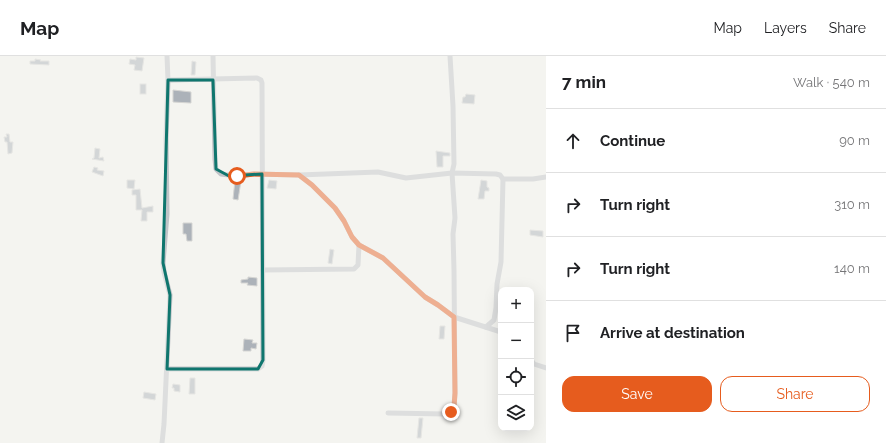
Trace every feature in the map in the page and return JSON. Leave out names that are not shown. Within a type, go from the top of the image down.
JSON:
[{"type":"street","points":[[162,443],[170,294],[164,272],[167,214],[167,56]]},
{"type":"street","points":[[213,56],[216,169],[222,174],[229,176],[378,172],[406,178],[452,173],[500,175],[503,179],[501,262],[497,284],[495,317],[486,327]]},
{"type":"street","points":[[388,413],[445,414],[451,412],[454,407],[453,234],[455,218],[452,173],[454,164],[450,56]]},
{"type":"street","points":[[166,369],[258,369],[262,366],[263,360],[261,80],[257,78],[168,80]]},
{"type":"street","points":[[299,175],[312,185],[335,208],[352,237],[359,245],[383,258],[425,297],[454,317],[498,331]]},
{"type":"street","points":[[503,179],[533,179],[546,177]]},
{"type":"street","points":[[263,270],[354,269],[358,265],[359,245]]},
{"type":"street","points":[[534,364],[546,368]]},
{"type":"highlighted area","points":[[168,80],[213,80],[216,169],[229,176],[262,174],[263,360],[258,369],[167,369],[170,295],[163,263]]},
{"type":"building","points":[[136,57],[144,58],[142,71],[134,70],[135,65],[129,64],[130,59],[136,60]]},
{"type":"building","points":[[35,59],[41,60],[40,61],[49,61],[49,65],[30,64],[30,61],[35,61]]},
{"type":"building","points":[[192,61],[196,62],[195,75],[191,75]]},
{"type":"building","points":[[140,84],[146,84],[146,94],[140,94]]},
{"type":"building","points":[[173,90],[191,92],[191,103],[173,102]]},
{"type":"building","points":[[466,94],[475,95],[474,104],[462,103],[463,97],[465,97]]},
{"type":"building","points":[[6,134],[9,134],[10,142],[13,142],[12,153],[8,154],[7,142],[5,142],[4,137],[7,137]]},
{"type":"building","points":[[95,148],[100,149],[99,158],[103,157],[104,161],[92,159],[94,158]]},
{"type":"building","points":[[436,151],[450,153],[450,156],[443,156],[443,167],[437,167]]},
{"type":"building","points":[[94,167],[98,168],[97,170],[104,171],[103,176],[92,172]]},
{"type":"building","points":[[127,180],[135,180],[134,189],[127,188]]},
{"type":"building","points":[[235,180],[241,181],[238,200],[233,199]]},
{"type":"building","points":[[269,180],[277,181],[276,189],[267,188]]},
{"type":"building","points":[[481,180],[487,181],[489,191],[485,191],[484,199],[478,199]]},
{"type":"building","points":[[140,189],[142,208],[153,206],[153,212],[147,212],[147,221],[141,221],[142,210],[136,210],[136,195],[132,195],[132,190]]},
{"type":"building","points":[[183,223],[192,223],[192,241],[187,241],[186,234],[183,234]]},
{"type":"building","points":[[530,230],[543,231],[543,237],[530,235]]},
{"type":"building","points":[[330,249],[334,250],[332,264],[328,263]]},
{"type":"building","points":[[248,277],[257,278],[257,286],[247,285],[248,283],[241,283],[241,280],[248,279]]},
{"type":"building","points":[[440,326],[445,326],[444,339],[439,339]]},
{"type":"building","points":[[244,339],[253,340],[252,343],[257,343],[256,349],[251,348],[251,351],[243,351]]},
{"type":"building","points":[[190,378],[195,378],[195,394],[189,394]]},
{"type":"building","points":[[173,384],[180,385],[180,392],[174,391],[174,388],[172,388]]},
{"type":"building","points":[[144,392],[156,394],[155,400],[143,398]]},
{"type":"building","points":[[419,418],[423,418],[421,438],[417,438]]},
{"type":"route","points":[[237,176],[254,174],[299,175],[312,185],[335,208],[352,237],[359,245],[383,258],[425,297],[454,317],[455,393],[454,407],[451,412]]}]
